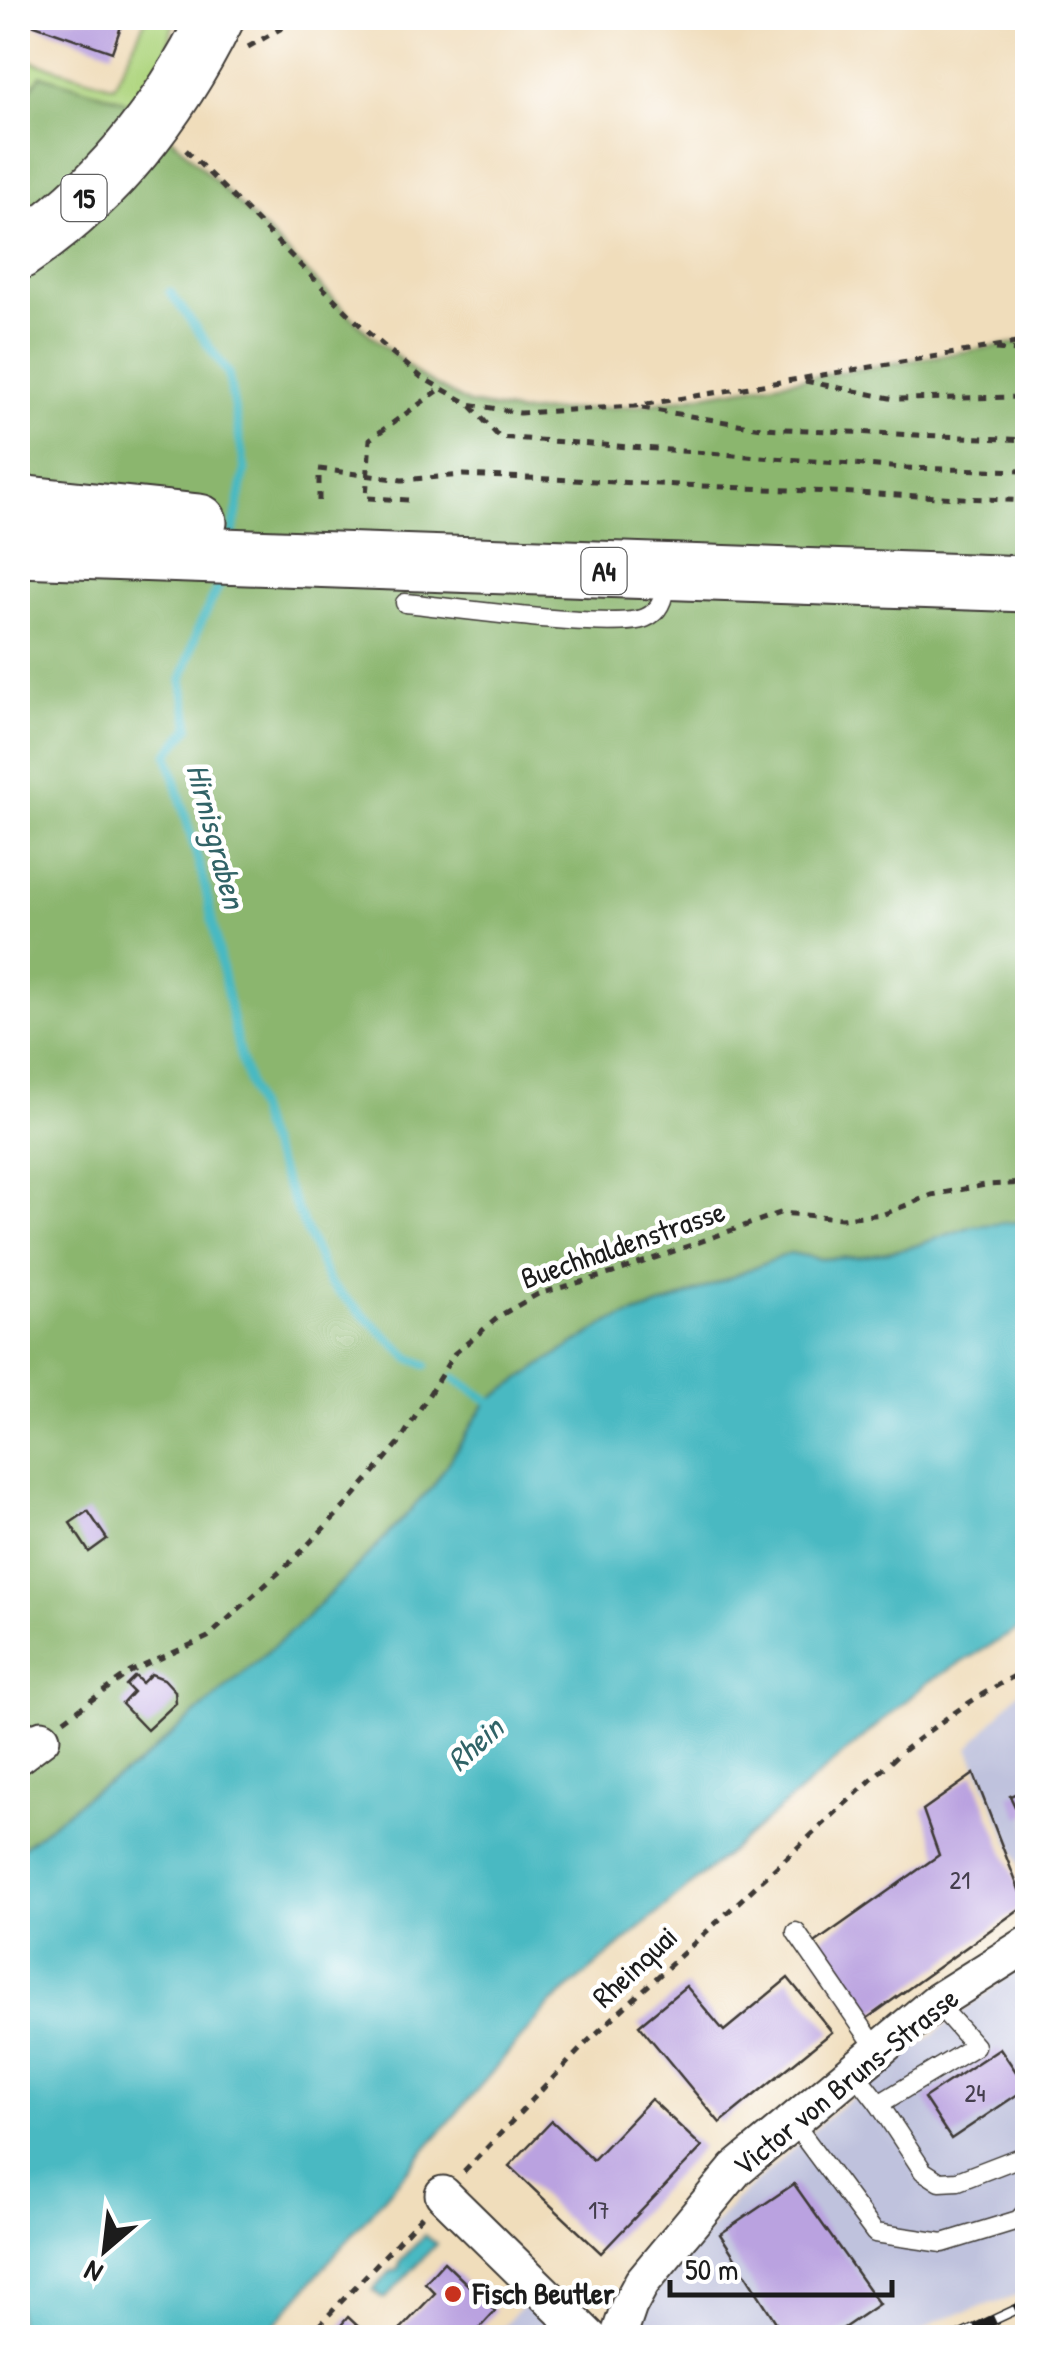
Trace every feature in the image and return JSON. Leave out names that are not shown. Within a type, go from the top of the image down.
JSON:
[{"type":"main road","name":"15","points":[[18,252],[73,209],[150,128],[192,64],[216,18]]},
{"type":"main road","points":[[18,503],[121,531]]},
{"type":"main road","name":"A4","points":[[18,525],[121,531],[329,531],[664,573],[1028,584]]},
{"type":"main road","name":"A4","points":[[18,549],[121,531],[246,528],[1028,553]]},
{"type":"street","name":"Victor von Bruns-Strasse","points":[[618,2338],[642,2282],[736,2169],[936,2002],[1028,1944]]},
{"type":"street","points":[[443,2194],[590,2338]]},
{"type":"lane","points":[[405,603],[577,619],[634,620],[647,617],[662,602],[664,573]]},
{"type":"lane","points":[[796,1932],[865,2059],[880,2104],[922,2171],[940,2182],[958,2181],[1015,2159],[1028,2163]]},
{"type":"lane","points":[[880,2104],[975,2046],[936,2002]]},
{"type":"lane","points":[[792,2121],[875,2233],[943,2243],[1018,2220],[1028,2210]]},
{"type":"path","points":[[150,128],[366,331],[421,377],[469,404],[499,437],[904,468],[1028,471]]},
{"type":"path","points":[[469,404],[520,413],[635,406],[1028,341]]},
{"type":"path","points":[[985,348],[1028,352]]},
{"type":"path","points":[[797,380],[895,399],[1028,397]]},
{"type":"path","points":[[408,500],[366,498],[370,439],[442,388]]},
{"type":"path","points":[[635,406],[762,428],[1028,440]]},
{"type":"path","points":[[329,531],[319,469],[402,480],[463,475],[1028,500]]},
{"type":"path","name":"Buechhaldenstrasse","points":[[30,1747],[130,1672],[208,1637],[295,1558],[348,1503],[398,1444],[454,1354],[501,1315],[538,1294],[613,1273],[780,1213],[840,1218],[884,1214],[932,1195],[984,1185],[1028,1184]]},
{"type":"path","name":"Rheinquai","points":[[307,2338],[588,2041],[898,1755],[984,1691],[1028,1669]]},
{"type":"shaded area","points":[[1027,1686],[1027,1882],[969,1748]]},
{"type":"shaded area","points":[[1027,1962],[1027,2292],[937,2321],[913,2337],[636,2338],[643,2304],[732,2204],[836,2110]]},
{"type":"shaded area","points":[[531,2298],[571,2338],[491,2338]]},
{"type":"green space","points":[[146,18],[174,18],[155,121],[18,106],[18,57],[114,86]]},
{"type":"green space","points":[[41,75],[120,99],[155,121],[366,331],[421,377],[469,404],[520,413],[635,406],[1028,341],[1027,1221],[972,1227],[909,1248],[861,1257],[821,1259],[790,1253],[669,1303],[610,1322],[555,1356],[487,1402],[433,1486],[297,1626],[136,1766],[86,1797],[18,1851],[18,291],[70,212],[18,252],[18,106]]},
{"type":"water","name":"Rhein","points":[[1027,1221],[1027,1624],[928,1682],[548,2007],[264,2337],[18,2337],[18,1851],[86,1796],[136,1766],[297,1626],[433,1486],[487,1402],[555,1356],[610,1322],[669,1303],[790,1253],[821,1259],[861,1257],[909,1248],[972,1226]]},
{"type":"water","points":[[425,2235],[436,2244],[382,2298],[373,2290],[398,2269],[401,2260]]},
{"type":"building","points":[[124,18],[112,52],[23,21]]},
{"type":"building","points":[[88,1511],[107,1539],[89,1552],[70,1523]]},
{"type":"building","points":[[151,1674],[164,1679],[175,1691],[176,1703],[147,1730],[122,1704],[133,1692],[126,1685],[135,1676],[142,1683]]},
{"type":"building","points":[[974,1774],[1025,1905],[862,2022],[809,1947],[939,1855],[923,1810]]},
{"type":"building","points":[[1028,1788],[1028,1813],[1020,1817],[1010,1796]]},
{"type":"building","points":[[788,1978],[832,2032],[720,2123],[639,2025],[686,1986],[724,2031]]},
{"type":"building","points":[[1000,2048],[1027,2088],[951,2139],[924,2098]]},
{"type":"building","points":[[651,2099],[702,2147],[601,2253],[509,2166],[552,2121],[593,2160]]},
{"type":"building","points":[[794,2184],[879,2304],[829,2338],[786,2338],[720,2234]]},
{"type":"building","points":[[444,2262],[495,2311],[470,2338],[392,2338],[435,2293],[425,2283]]},
{"type":"building","points":[[348,2317],[363,2331],[357,2338],[330,2338]]},
{"type":"waterway","name":"Hirnisgraben","points":[[170,292],[228,373],[245,470],[232,538]]},
{"type":"waterway","name":"Hirnisgraben","points":[[225,573],[197,631],[182,680],[190,727],[168,754],[205,886],[239,1052],[265,1137],[329,1283],[410,1358],[426,1365]]},
{"type":"waterway","name":"Hirnisgraben","points":[[455,1378],[498,1407]]},
{"type":"railway","points":[[955,2338],[1028,2304]]},
{"type":"place","name":"Fisch Beutler","points":[[453,2294]]}]
